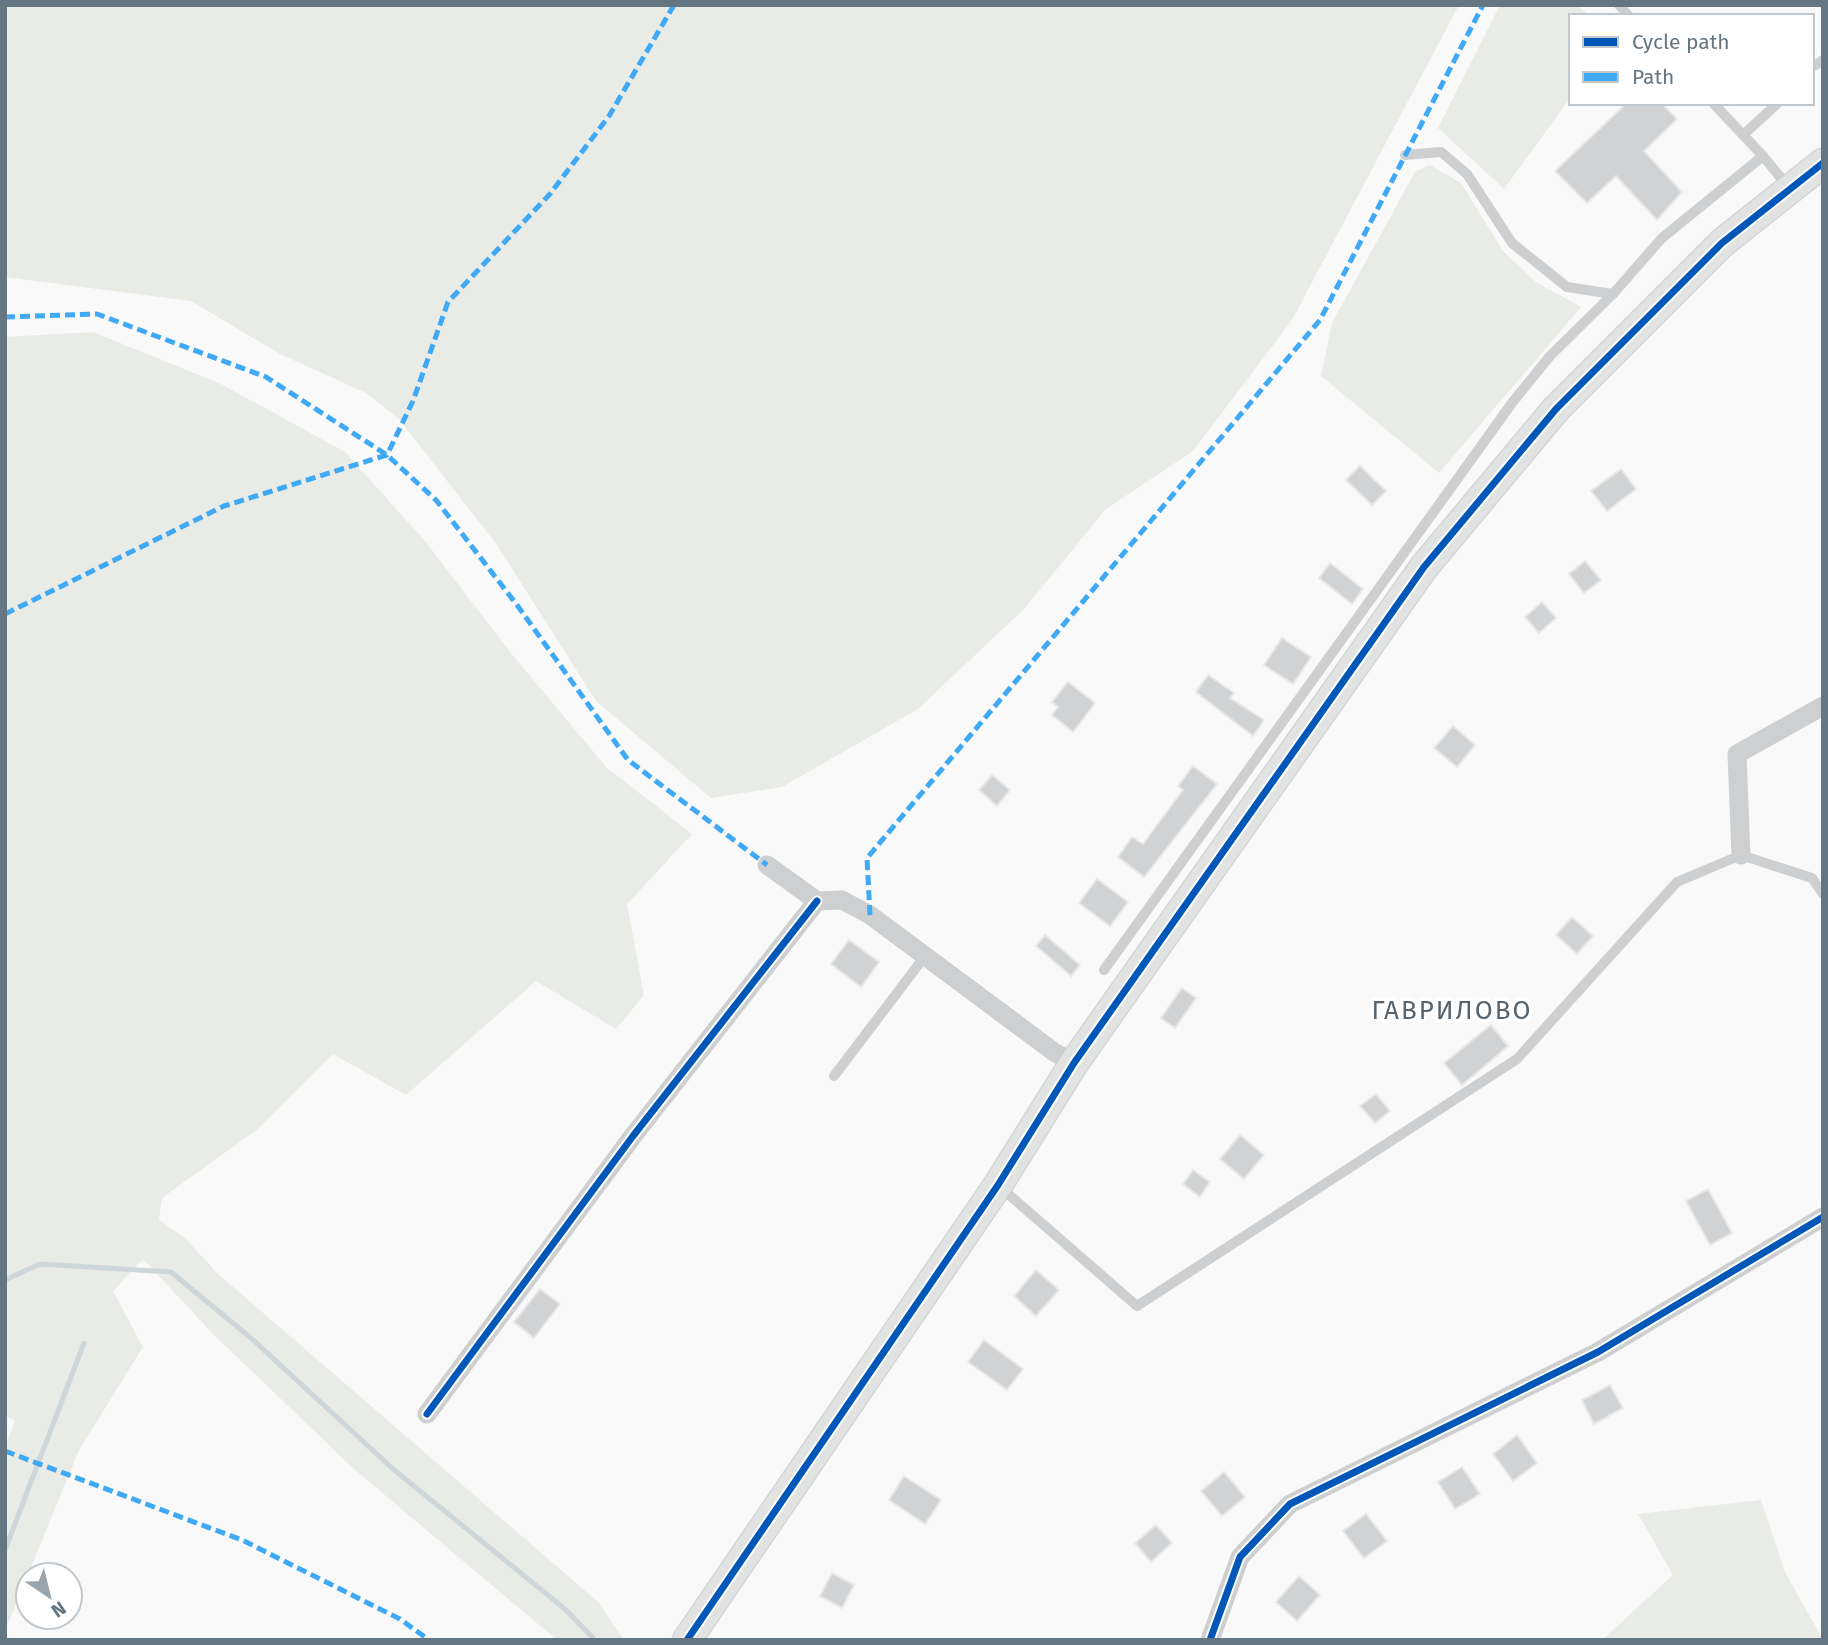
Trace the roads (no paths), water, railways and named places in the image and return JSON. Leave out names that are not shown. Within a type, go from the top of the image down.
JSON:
[{"type":"street","points":[[687,1640],[998,1185],[1074,1063],[1424,567],[1556,409],[1722,243],[1823,163]]},
{"type":"street","points":[[1741,855],[1737,754],[1823,706]]},
{"type":"street","points":[[767,865],[817,901],[842,900],[870,915],[1054,1052],[1074,1063]]},
{"type":"street","points":[[427,1414],[633,1136],[817,901]]},
{"type":"street","points":[[1210,1640],[1240,1557],[1290,1504],[1598,1352],[1823,1217]]},
{"type":"lane","points":[[1715,105],[1790,189]]},
{"type":"lane","points":[[1743,135],[1776,105]]},
{"type":"lane","points":[[1405,155],[1441,152],[1466,174],[1512,243],[1567,287],[1613,294]]},
{"type":"lane","points":[[1104,970],[1512,403],[1550,356],[1613,294],[1662,238],[1763,156]]},
{"type":"lane","points":[[998,1185],[1136,1306],[1517,1059],[1677,882],[1741,855],[1812,878],[1823,894]]},
{"type":"lane","points":[[834,1076],[925,956]]},
{"type":"waterway","points":[[5,1280],[40,1264],[171,1272],[251,1338],[393,1469],[565,1609],[595,1640]]},
{"type":"waterway","points":[[5,1550],[84,1343]]},
{"type":"district","name":"ГАВРИЛОВО","points":[[1452,1010]]}]
